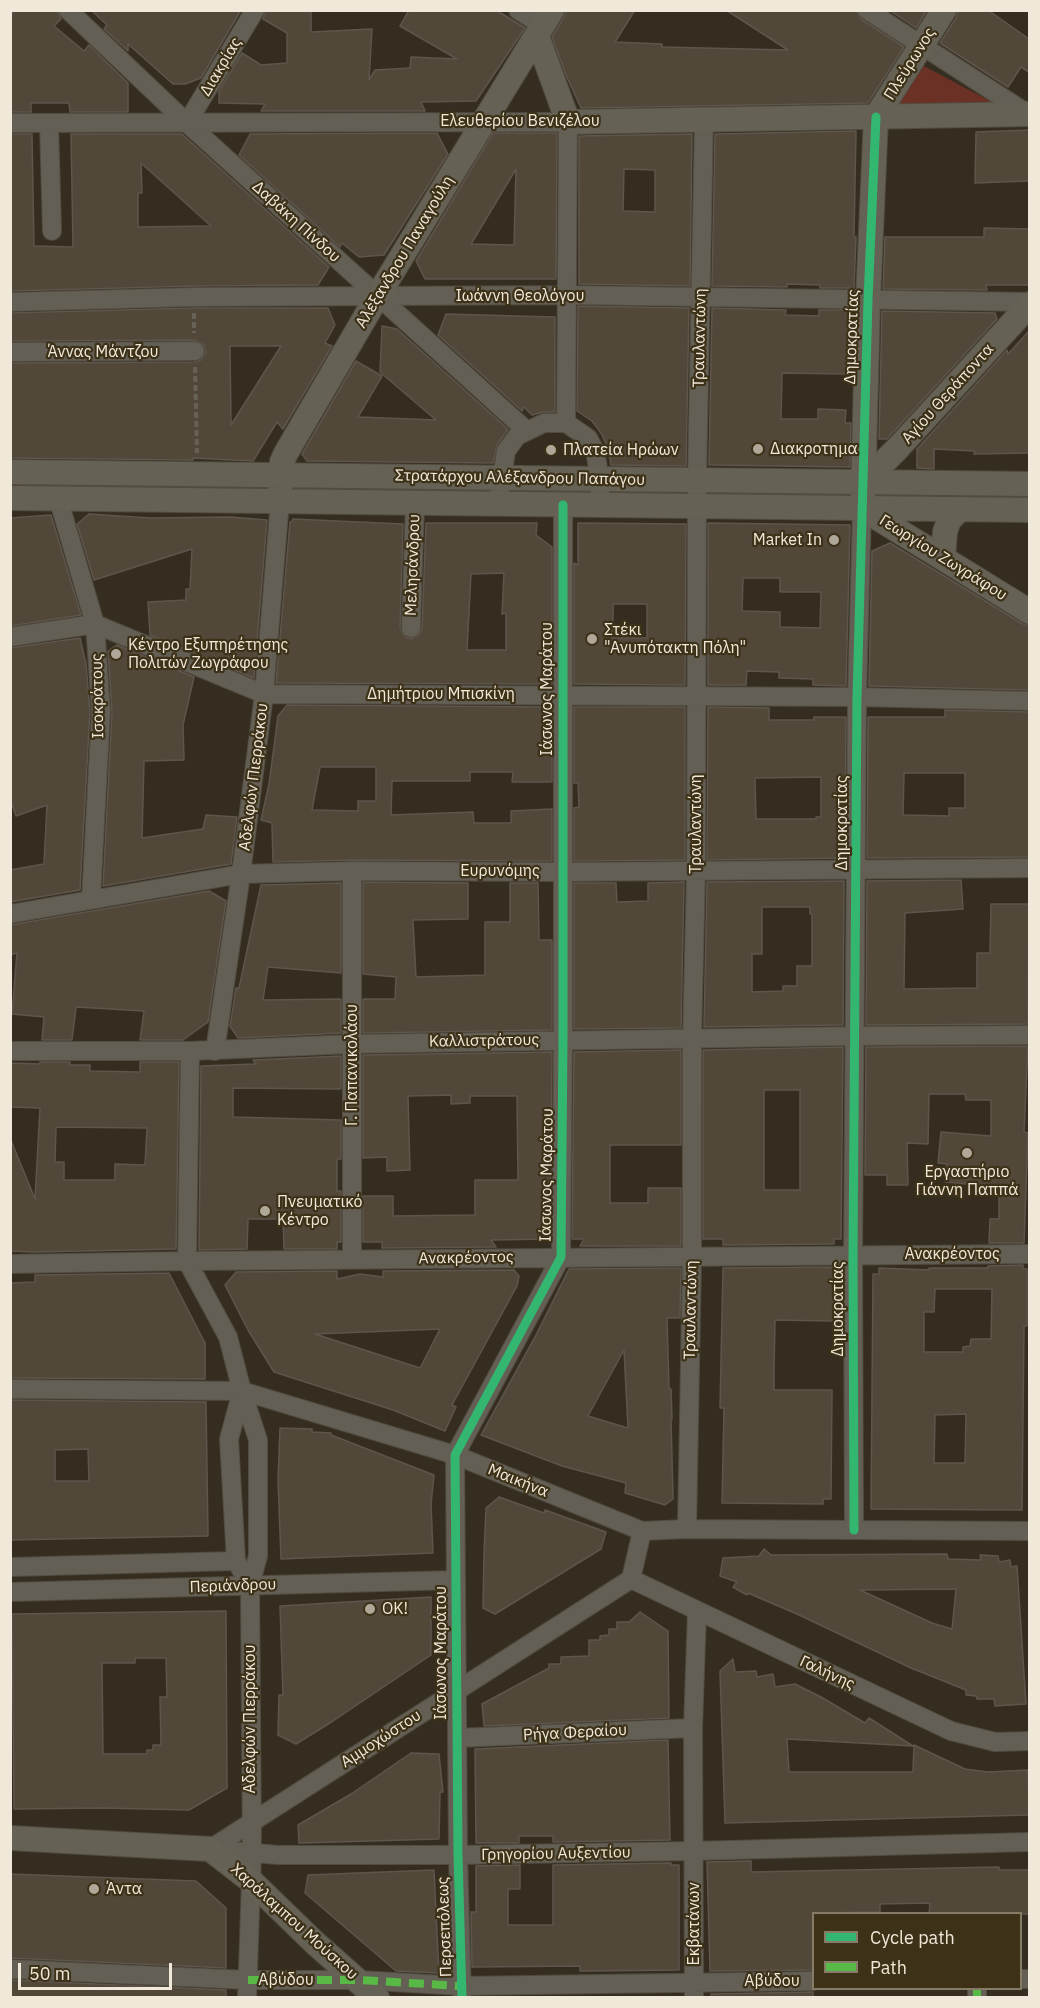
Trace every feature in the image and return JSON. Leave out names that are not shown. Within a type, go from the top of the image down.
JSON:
[{"type":"street","name":"Δαβάκη Πίνδου","points":[[68,10],[187,123],[527,431]]},
{"type":"street","name":"Διακρίας","points":[[187,123],[255,10]]},
{"type":"street","points":[[518,10],[544,24],[568,122],[566,423]]},
{"type":"street","points":[[867,10],[1029,114]]},
{"type":"street","name":"Πλεύρωνος","points":[[876,117],[944,10]]},
{"type":"street","name":"Αλέξανδρου Παναγούλη","points":[[280,501],[280,475],[286,453],[377,297],[544,24]]},
{"type":"street","name":"Ελευθερίου Βενιζέλου","points":[[10,123],[568,122],[1029,114]]},
{"type":"street","name":"Δημοκρατίας","points":[[854,1530],[853,1255],[857,697],[868,300],[876,117]]},
{"type":"street","name":"Τραυλαντώνη","points":[[687,1529],[696,871],[697,480],[704,119]]},
{"type":"street","points":[[49,123],[52,231]]},
{"type":"street","name":"Ιωάννη Θεολόγου","points":[[10,302],[194,297],[568,295],[1029,303]]},
{"type":"street","name":"Αγίου Θεράποντα","points":[[864,482],[897,449],[1029,303]]},
{"type":"street","name":"Άννας Μάντζου","points":[[10,352],[195,351]]},
{"type":"street","points":[[498,504],[506,451],[517,436],[544,423],[566,423],[588,438],[595,451],[600,480],[600,505]]},
{"type":"street","name":"Στρατάρχου Αλέξανδρου Παπάγου","points":[[10,472],[1029,484]]},
{"type":"street","name":"Γεωργίου Ζωγράφου","points":[[827,482],[862,508],[1029,612]]},
{"type":"street","name":"Στρατάρχου Αλέξανδρου Παπάγου","points":[[10,498],[1029,510]]},
{"type":"street","name":"Ισοκράτους","points":[[58,498],[96,624],[101,711],[91,899]]},
{"type":"street","name":"Αδελφών Πιερράκου","points":[[215,1051],[264,693],[280,501]]},
{"type":"street","name":"Μελησάνδρου","points":[[411,628],[415,503]]},
{"type":"street","name":"Ιάσωνος Μαράτου","points":[[458,1855],[455,1455],[561,1257],[563,505]]},
{"type":"street","points":[[943,558],[945,532],[949,520],[959,510]]},
{"type":"street","points":[[10,637],[96,624]]},
{"type":"street","name":"Δημήτριου Μπισκίνη","points":[[96,624],[264,693],[695,695],[1029,700]]},
{"type":"street","name":"Ευρυνόμης","points":[[10,914],[241,874],[352,871],[563,872],[1029,868]]},
{"type":"street","name":"Γ. Παπανικολάου","points":[[352,871],[352,1259]]},
{"type":"street","name":"Καλλιστράτους","points":[[10,1051],[215,1051],[352,1044],[1029,1035]]},
{"type":"street","name":"Αδελφών Πιερράκου","points":[[190,1051],[187,1261],[228,1337],[258,1440],[258,1556],[250,1585],[252,1853],[248,1989]]},
{"type":"street","name":"Ανακρέοντος","points":[[10,1264],[1029,1254]]},
{"type":"street","name":"Μαικήνα","points":[[10,1389],[242,1391],[455,1455],[642,1531],[687,1529],[1029,1531]]},
{"type":"street","name":"Αδελφών Πιερράκου","points":[[242,1391],[229,1439],[236,1561],[250,1585]]},
{"type":"street","points":[[631,1580],[642,1531]]},
{"type":"street","name":"Περιάνδρου","points":[[10,1567],[236,1561]]},
{"type":"street","name":"Περιάνδρου","points":[[10,1592],[456,1580]]},
{"type":"street","name":"Γαλήνης","points":[[631,1580],[951,1731],[995,1742],[1029,1741]]},
{"type":"street","name":"Αμμοχώστου","points":[[210,1849],[631,1580]]},
{"type":"street","points":[[693,1851],[693,1728],[697,1611]]},
{"type":"street","name":"Ρήγα Φεραίου","points":[[457,1738],[693,1728]]},
{"type":"street","name":"Γρηγορίου Αυξεντίου","points":[[10,1838],[278,1855],[693,1851],[1029,1842]]},
{"type":"street","name":"Χαράλαμπου Μούσκου","points":[[210,1849],[250,1880],[315,1943],[377,1998]]},
{"type":"street","name":"Εκβατάνων","points":[[693,1851],[694,1990]]},
{"type":"street","name":"Περσεπόλεως","points":[[458,1855],[462,1992]]},
{"type":"street","name":"Αβύδου","points":[[10,1969],[248,1989],[359,1980],[462,1992],[694,1990],[812,1981]]},
{"type":"path","points":[[194,297],[197,474]]},
{"type":"shaded area","points":[[922,65],[1005,109],[895,109]]},
{"type":"shaded area","points":[[11,483],[241,486],[241,488],[11,486]]},
{"type":"shaded area","points":[[310,487],[484,489],[484,491],[311,489]]},
{"type":"shaded area","points":[[511,489],[592,491],[592,493],[511,492]]},
{"type":"shaded area","points":[[611,491],[685,492],[685,495],[611,493]]},
{"type":"shaded area","points":[[712,492],[818,494],[818,495],[712,494]]},
{"type":"shaded area","points":[[922,495],[1029,496],[1030,498],[922,497]]},
{"type":"building","points":[[16,10],[57,10],[61,19],[54,26],[84,51],[89,45],[128,83],[128,112],[70,112],[69,103],[31,103],[31,112],[10,112],[10,16]]},
{"type":"building","points":[[91,10],[241,10],[201,78],[185,84],[173,84],[128,44],[128,51],[104,29],[107,25]]},
{"type":"building","points":[[266,10],[311,10],[311,32],[372,29],[369,80],[375,70],[410,68],[411,57],[457,59],[400,26],[409,10],[496,10],[525,28],[476,101],[421,102],[425,111],[261,111],[265,104],[219,103],[219,91],[242,53],[261,65],[287,63],[287,33],[263,19]]},
{"type":"building","points":[[566,10],[635,10],[615,42],[662,44],[662,47],[788,50],[726,10],[856,10],[861,19],[904,47],[868,103],[581,108],[552,37]]},
{"type":"building","points":[[889,10],[927,10],[916,28]]},
{"type":"building","points":[[958,10],[988,10],[1029,39],[1029,72],[1021,67],[1008,87],[940,43],[956,18]]},
{"type":"building","points":[[1029,130],[1029,181],[975,183],[976,132]]},
{"type":"building","points":[[856,131],[854,288],[820,288],[820,285],[787,284],[787,287],[712,286],[715,134]]},
{"type":"building","points":[[437,133],[448,154],[384,255],[359,257],[342,243],[340,247],[239,155],[250,134]]},
{"type":"building","points":[[493,133],[557,133],[556,279],[425,279],[416,261]],"holes":[[[516,169],[514,245],[471,244]]]},
{"type":"building","points":[[10,134],[32,134],[34,246],[73,247],[71,134],[182,134],[329,267],[318,285],[10,291]],"holes":[[[141,163],[211,226],[138,227],[138,193],[142,193]]]},
{"type":"building","points":[[692,134],[690,286],[579,284],[579,136]],"holes":[[[624,169],[655,170],[655,212],[623,211]]]},
{"type":"building","points":[[984,228],[1029,229],[1029,285],[986,285],[987,290],[883,289],[885,237],[984,237]]},
{"type":"building","points":[[578,306],[689,308],[686,466],[611,465],[608,448],[601,433],[592,421],[577,411]]},
{"type":"building","points":[[194,308],[328,308],[335,325],[325,343],[332,346],[283,429],[277,422],[253,461],[193,458],[193,460],[10,458],[10,363],[195,362],[201,360],[206,352],[204,345],[195,340],[10,341],[10,313]],"holes":[[[230,346],[281,346],[231,425]]]},
{"type":"building","points":[[712,308],[786,310],[785,315],[819,316],[819,310],[849,310],[847,374],[782,373],[781,419],[818,419],[818,409],[846,410],[845,423],[851,423],[850,467],[709,465]]},
{"type":"building","points":[[882,311],[995,313],[997,319],[887,439],[879,439]]},
{"type":"building","points":[[446,314],[555,317],[555,412],[532,415],[524,407],[522,411],[438,335]]},
{"type":"building","points":[[382,326],[397,329],[508,429],[497,445],[493,463],[307,461],[302,454],[356,361],[382,376],[358,417],[436,420],[380,372]]},
{"type":"building","points":[[1029,331],[1029,453],[974,454],[975,451],[934,449],[934,469],[917,468],[917,449],[1007,350],[1008,354]]},
{"type":"building","points":[[89,514],[151,518],[230,517],[267,520],[254,678],[150,635],[148,602],[186,600],[186,589],[190,589],[192,549],[94,580],[77,524]]},
{"type":"building","points":[[51,515],[81,615],[10,626],[10,518]]},
{"type":"building","points":[[293,519],[403,524],[400,628],[405,637],[411,639],[420,634],[422,628],[426,523],[537,523],[536,535],[552,547],[552,684],[276,683],[290,522]],"holes":[[[504,573],[502,614],[506,613],[506,650],[467,650],[471,574]]]},
{"type":"building","points":[[578,523],[686,524],[685,685],[574,684],[574,563],[578,565]],"holes":[[[613,604],[647,604],[647,638],[613,638]]]},
{"type":"building","points":[[708,523],[850,525],[846,686],[813,685],[813,679],[779,678],[779,672],[747,671],[746,685],[708,685]],"holes":[[[743,578],[780,578],[780,592],[821,592],[820,628],[780,627],[780,612],[742,611]]]},
{"type":"building","points":[[890,543],[1029,626],[1029,690],[869,686],[872,551]]},
{"type":"building","points":[[80,638],[86,664],[90,711],[80,890],[10,902],[10,870],[44,864],[47,805],[16,816],[10,798],[10,648]]},
{"type":"building","points":[[117,645],[194,677],[183,725],[184,760],[144,761],[142,838],[203,829],[206,815],[237,817],[231,864],[103,886],[112,712],[108,651]]},
{"type":"building","points":[[287,705],[552,707],[552,782],[512,782],[513,772],[470,772],[470,781],[392,781],[391,815],[473,812],[474,823],[511,823],[511,811],[552,809],[552,861],[273,862],[272,823],[261,820],[269,784],[278,716]],"holes":[[[320,767],[376,767],[376,801],[358,801],[358,811],[312,810]]]},
{"type":"building","points":[[574,707],[685,707],[685,860],[574,861],[574,808],[579,807],[578,783],[574,783]]},
{"type":"building","points":[[708,707],[769,708],[769,720],[846,717],[845,858],[707,860]],"holes":[[[821,777],[821,817],[816,817],[816,819],[756,819],[755,778]]]},
{"type":"building","points":[[945,710],[1029,712],[1029,857],[867,858],[868,717],[945,717]],"holes":[[[904,773],[965,773],[965,808],[949,808],[949,816],[903,815]]]},
{"type":"building","points":[[961,880],[963,909],[905,913],[904,989],[977,988],[977,953],[990,953],[991,904],[1029,904],[1028,1024],[866,1025],[867,881]]},
{"type":"building","points":[[844,881],[843,1025],[704,1027],[707,882]],"holes":[[[762,907],[810,907],[812,966],[797,966],[797,986],[783,986],[783,991],[752,992],[752,954],[762,954]]]},
{"type":"building","points":[[363,882],[468,883],[468,919],[413,920],[416,977],[485,975],[485,922],[510,922],[510,883],[538,883],[539,940],[552,940],[552,1030],[363,1033],[363,999],[395,999],[396,977],[363,974]]},
{"type":"building","points":[[684,882],[681,1028],[574,1029],[574,883],[616,883],[617,902],[648,901],[648,883]]},
{"type":"building","points":[[341,883],[341,973],[268,967],[263,1000],[341,999],[341,1033],[238,1038],[230,1026],[236,988],[239,988],[261,885]]},
{"type":"building","points":[[209,891],[226,901],[208,1022],[183,1040],[140,1040],[144,1011],[76,1007],[72,1040],[42,1040],[44,1017],[12,1014],[17,953],[10,955],[10,925]]},
{"type":"building","points":[[1028,1046],[1024,1132],[1028,1133],[1024,1243],[989,1243],[990,1219],[999,1219],[999,1187],[945,1182],[947,1164],[938,1163],[941,1132],[991,1136],[991,1100],[966,1100],[965,1094],[929,1094],[928,1144],[907,1143],[908,1185],[887,1185],[887,1175],[865,1175],[866,1047]]},
{"type":"building","points":[[843,1047],[841,1239],[834,1239],[834,1244],[723,1245],[723,1239],[703,1239],[703,1050]],"holes":[[[764,1090],[800,1090],[800,1190],[764,1190]]]},
{"type":"building","points":[[681,1050],[681,1145],[610,1145],[610,1203],[648,1203],[648,1188],[681,1188],[681,1246],[580,1246],[584,1239],[572,1239],[574,1052]]},
{"type":"building","points":[[552,1052],[550,1239],[491,1240],[496,1247],[382,1248],[382,1242],[363,1242],[363,1196],[393,1196],[393,1216],[475,1215],[475,1180],[518,1180],[517,1096],[470,1096],[470,1103],[451,1104],[451,1095],[408,1096],[410,1170],[387,1171],[387,1157],[363,1158],[363,1055]]},
{"type":"building","points":[[341,1056],[341,1089],[233,1088],[233,1117],[341,1120],[341,1159],[337,1159],[337,1191],[341,1191],[341,1242],[337,1242],[337,1249],[284,1249],[283,1219],[248,1219],[247,1249],[199,1250],[201,1066],[256,1064],[253,1060]]},
{"type":"building","points":[[40,1062],[70,1062],[70,1065],[90,1065],[90,1071],[140,1072],[140,1062],[179,1062],[176,1249],[10,1251],[10,1138],[35,1199],[40,1108],[10,1107],[10,1063],[40,1064]],"holes":[[[56,1127],[147,1128],[145,1165],[115,1164],[115,1180],[64,1180],[64,1162],[55,1162]]]},
{"type":"building","points":[[1023,1265],[1023,1269],[1027,1269],[1027,1326],[1024,1326],[1022,1510],[871,1509],[873,1274],[879,1274],[879,1268],[929,1270],[929,1268],[988,1268],[988,1266]],"holes":[[[935,1289],[992,1289],[991,1339],[971,1339],[970,1346],[963,1347],[963,1352],[924,1352],[924,1312],[934,1312]],[[966,1414],[965,1463],[934,1463],[935,1415]]]},
{"type":"building","points":[[834,1267],[833,1321],[775,1320],[774,1369],[774,1390],[832,1390],[831,1499],[823,1499],[823,1504],[722,1503],[724,1408],[720,1408],[723,1268]]},
{"type":"building","points":[[681,1268],[680,1318],[667,1318],[673,1499],[665,1505],[625,1493],[626,1483],[562,1466],[481,1435],[569,1269]],"holes":[[[624,1350],[628,1428],[588,1416]]]},
{"type":"building","points":[[514,1270],[519,1276],[517,1286],[452,1405],[456,1407],[445,1431],[393,1410],[274,1372],[248,1330],[225,1285],[236,1272],[337,1271],[337,1279],[360,1274],[383,1277],[383,1271]],"holes":[[[440,1329],[420,1368],[315,1334]]]},
{"type":"building","points":[[169,1273],[205,1343],[205,1379],[10,1378],[10,1283],[35,1282],[35,1275]]},
{"type":"building","points":[[10,1400],[206,1402],[208,1536],[10,1540]],"holes":[[[88,1449],[89,1481],[55,1481],[55,1450]]]},
{"type":"building","points":[[280,1428],[312,1429],[312,1432],[331,1433],[331,1435],[434,1475],[431,1504],[433,1553],[281,1559],[278,1480]]},
{"type":"building","points":[[499,1497],[544,1513],[545,1510],[606,1532],[601,1549],[495,1614],[483,1608],[484,1553],[486,1508]]},
{"type":"building","points":[[764,1549],[771,1555],[947,1554],[948,1559],[981,1560],[980,1555],[998,1556],[999,1562],[1010,1560],[1011,1567],[1017,1566],[1026,1704],[995,1706],[994,1699],[977,1699],[976,1696],[966,1695],[966,1690],[911,1668],[797,1614],[748,1593],[747,1595],[733,1587],[737,1582],[720,1576],[723,1558],[759,1556]],"holes":[[[956,1589],[952,1629],[932,1623],[860,1590]]]},
{"type":"building","points":[[431,1597],[431,1655],[296,1744],[278,1735],[279,1695],[283,1695],[280,1606]]},
{"type":"building","points":[[226,1611],[227,1788],[189,1810],[14,1809],[12,1614]],"holes":[[[135,1658],[166,1658],[167,1697],[160,1697],[161,1745],[153,1745],[153,1750],[147,1750],[147,1754],[103,1754],[102,1663],[135,1663]]]},
{"type":"building","points":[[640,1612],[668,1631],[669,1718],[484,1726],[482,1704],[549,1668],[549,1664],[561,1664],[561,1657],[589,1656],[589,1640],[600,1640],[600,1636],[609,1635],[609,1629],[617,1629],[617,1622],[629,1622]]},
{"type":"building","points":[[733,1659],[735,1672],[756,1671],[757,1677],[773,1674],[775,1687],[795,1684],[865,1723],[869,1718],[913,1746],[787,1739],[789,1772],[913,1772],[914,1745],[965,1769],[988,1772],[1028,1770],[1029,1815],[725,1823],[720,1671]]},
{"type":"building","points":[[668,1740],[670,1840],[553,1842],[553,1836],[519,1836],[519,1843],[476,1843],[475,1749]]},
{"type":"building","points":[[411,1753],[439,1754],[443,1792],[440,1792],[439,1839],[299,1843],[298,1825],[351,1794]]},
{"type":"building","points":[[751,1861],[751,1872],[999,1867],[999,1870],[1029,1870],[1029,1914],[1022,1914],[1022,1912],[929,1912],[930,1904],[926,1903],[880,1904],[880,1912],[812,1912],[812,1970],[710,1971],[707,1862]]},
{"type":"building","points":[[671,1863],[671,1865],[679,1865],[679,1970],[580,1971],[580,1966],[472,1967],[471,1912],[476,1912],[476,1866],[520,1865],[520,1889],[508,1889],[508,1925],[553,1925],[553,1865]]},
{"type":"building","points":[[434,1870],[439,1973],[396,1971],[305,1893],[308,1875]]},
{"type":"building","points":[[10,1874],[196,1881],[226,1908],[226,1968],[10,1958]]},
{"type":"building","points":[[10,1980],[226,1990],[226,1998],[10,1998]]},
{"type":"building","points":[[813,1992],[813,1998],[711,1998],[711,1994]]},
{"type":"marked path","points":[[248,1980],[359,1980],[461,1986]]},
{"type":"marked path","points":[[977,1990],[977,1998]]},
{"type":"cycle path","points":[[854,1530],[853,1255],[857,697],[868,300],[876,117]]},
{"type":"cycle path","points":[[462,1998],[458,1855],[455,1455],[561,1257],[563,505]]},
{"type":"place","name":"Διακροτημα","points":[[758,449]]},
{"type":"place","name":"Πλατεία Ηρώων","points":[[551,450]]},
{"type":"place","name":"Market In","points":[[834,540]]},
{"type":"place","name":"Στέκι \"Ανυπότακτη Πόλη\"","points":[[592,639]]},
{"type":"place","name":"Κέντρο Εξυπηρέτησης Πολιτών Ζωγράφου","points":[[116,654]]},
{"type":"place","name":"Εργαστήριο Γιάννη Παππά","points":[[967,1153]]},
{"type":"place","name":"Πνευματικό Κέντρο","points":[[265,1211]]},
{"type":"place","name":"ΟΚ!","points":[[370,1609]]},
{"type":"place","name":"Άντα","points":[[94,1889]]}]
